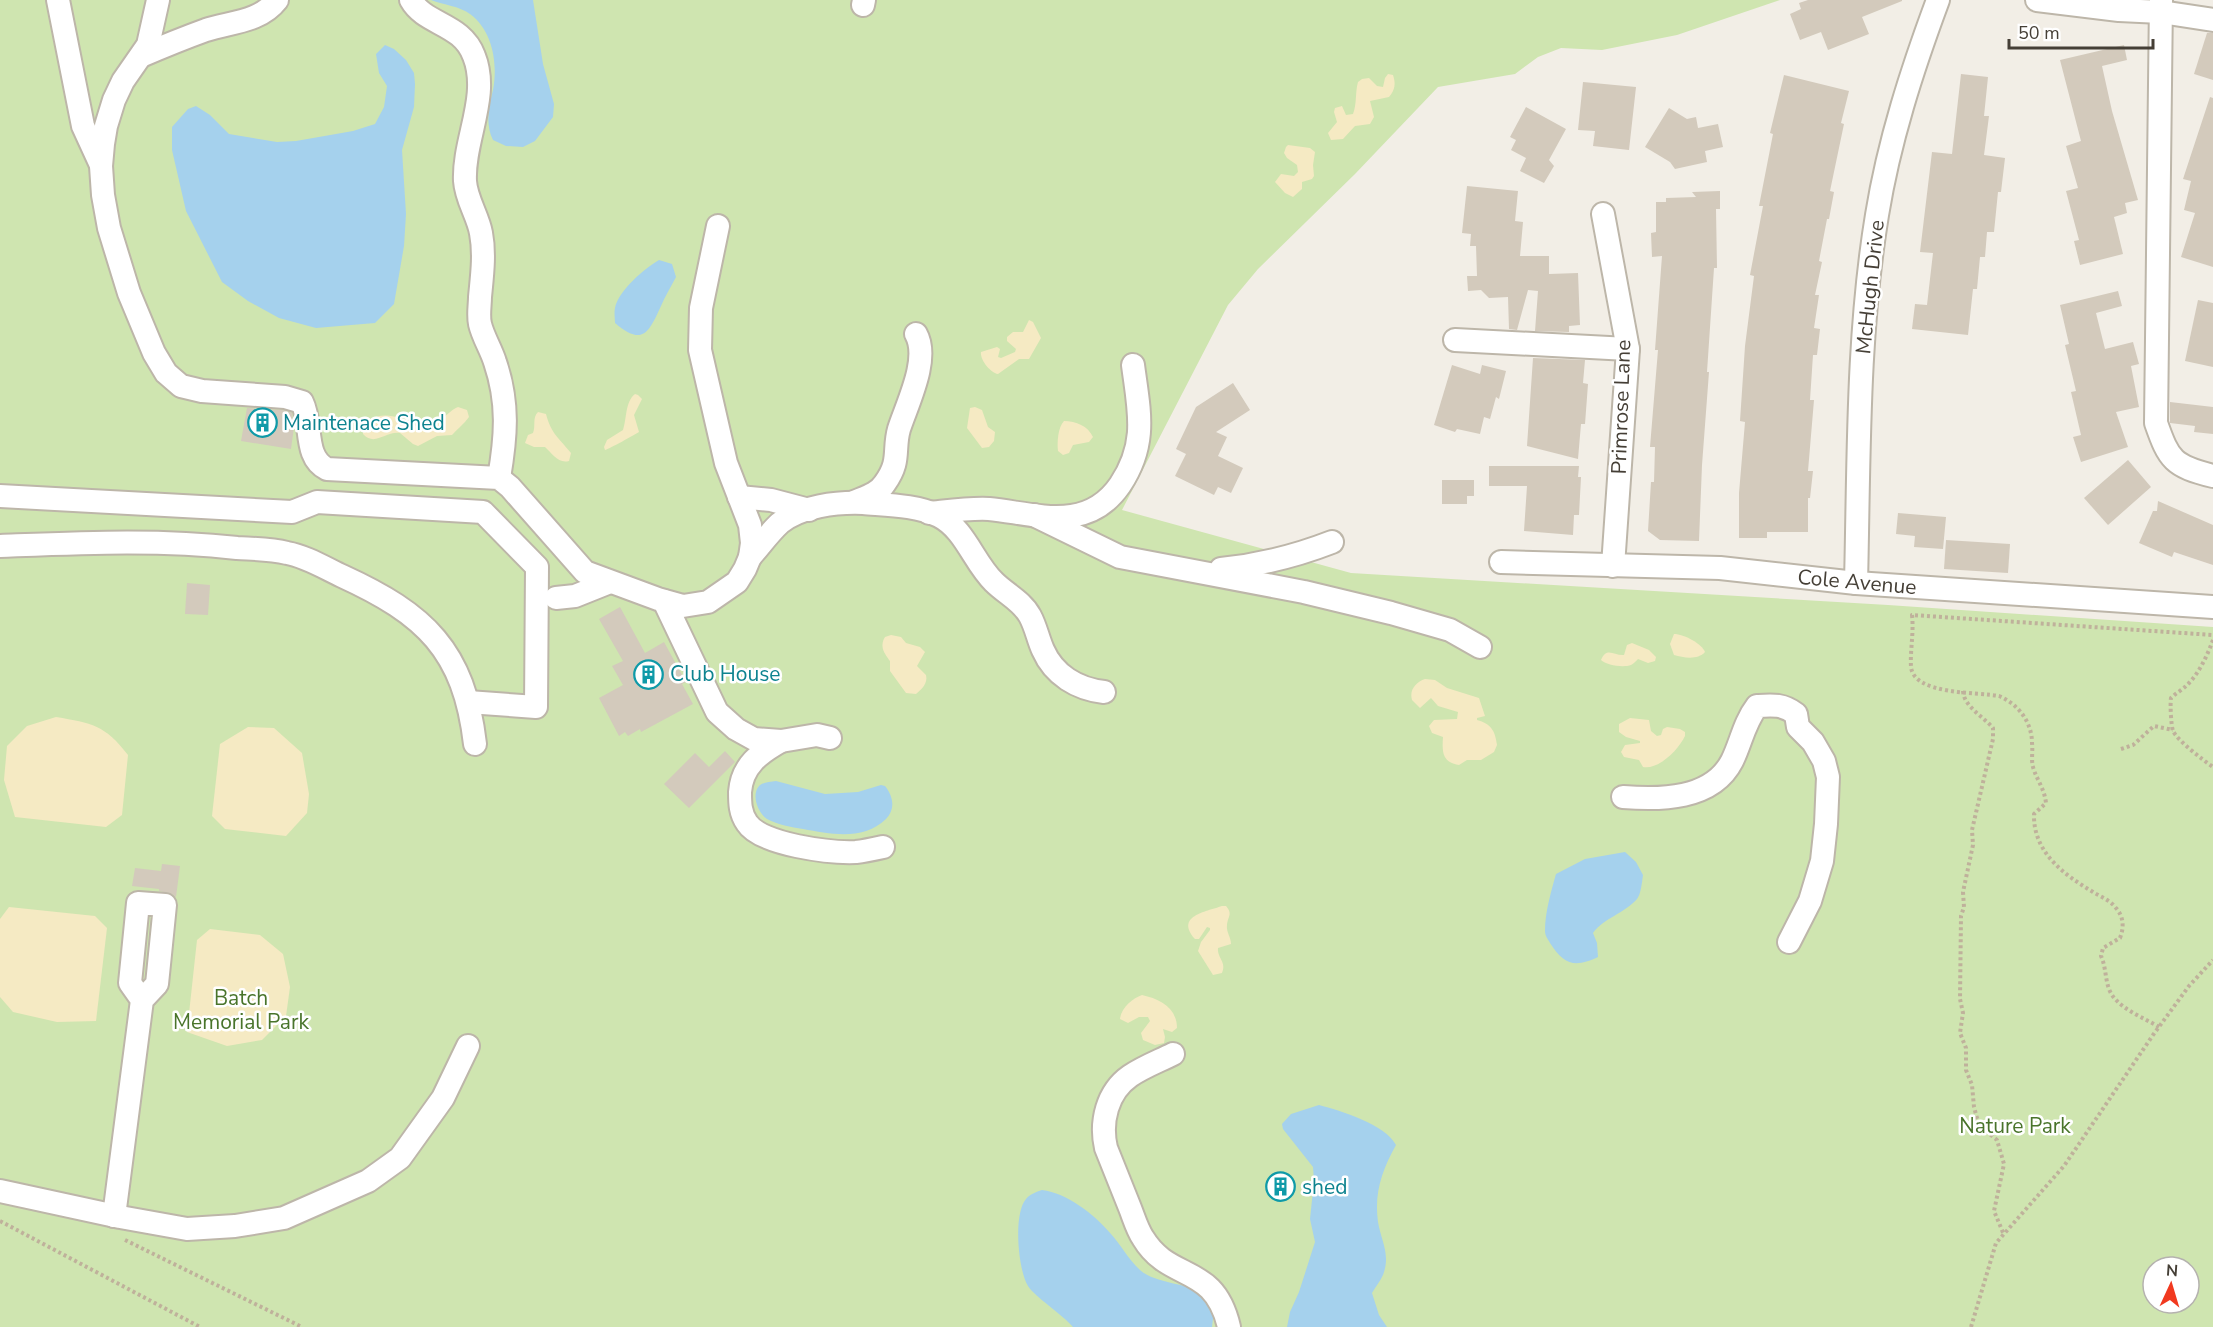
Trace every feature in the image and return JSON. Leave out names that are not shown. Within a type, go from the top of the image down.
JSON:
[{"type":"street","points":[[58,0],[83,126],[101,166]]},
{"type":"street","points":[[158,0],[148,45],[123,81],[114,100],[106,126],[101,166],[109,228],[129,293],[154,352],[166,373],[181,386],[202,391],[285,397],[302,402],[309,423],[312,454],[318,465],[327,469],[499,478],[510,487],[585,572],[683,606],[708,602],[737,582],[750,557],[782,522],[809,510],[853,503],[914,508],[940,516],[957,531],[994,582],[1024,606],[1046,656],[1058,672],[1076,685],[1104,692]]},
{"type":"street","points":[[141,56],[208,30],[249,20],[272,6],[277,0]]},
{"type":"street","points":[[411,0],[416,7],[467,42],[474,54],[479,71],[477,107],[472,126],[465,182],[482,235],[480,323],[495,363],[507,421],[499,478]]},
{"type":"street","name":"McHugh Drive","points":[[1856,584],[1863,338],[1869,266],[1877,212],[1893,141],[1907,89],[1938,0]]},
{"type":"street","points":[[2037,0],[2119,10],[2161,6],[2213,20]]},
{"type":"street","points":[[2161,6],[2156,423],[2167,453],[2182,466],[2213,476]]},
{"type":"street","name":"Primrose Lane","points":[[1603,214],[1628,349],[1613,566]]},
{"type":"street","points":[[718,226],[701,308],[700,350],[726,463],[750,525],[752,543],[750,557]]},
{"type":"street","points":[[853,503],[881,488],[892,472],[898,435],[918,368],[920,347],[916,334]]},
{"type":"street","points":[[1455,340],[1628,349]]},
{"type":"street","points":[[929,513],[988,509],[1034,515],[1066,516],[1087,514],[1102,505],[1128,472],[1139,441],[1139,413],[1133,365]]},
{"type":"street","points":[[0,496],[292,512],[317,502],[483,512],[537,567],[536,706],[468,702]]},
{"type":"street","points":[[739,497],[771,500],[809,510]]},
{"type":"street","points":[[1034,515],[1120,557],[1304,591],[1450,630],[1480,647]]},
{"type":"street","points":[[1190,571],[1249,566],[1301,554],[1332,542]]},
{"type":"street","points":[[0,546],[189,543],[289,553],[375,592],[415,618],[437,640],[458,673],[468,702],[475,744]]},
{"type":"street","name":"Cole Avenue","points":[[1502,562],[1720,567],[1856,584],[2213,607]]},
{"type":"street","points":[[556,598],[575,596],[610,582]]},
{"type":"street","points":[[664,601],[717,712],[735,729],[754,740],[781,741],[817,735],[830,738]]},
{"type":"street","points":[[1623,797],[1668,798],[1707,787],[1723,776],[1731,762],[1748,718],[1757,706],[1775,704],[1786,706],[1796,714],[1798,727],[1813,742],[1824,760],[1828,777],[1822,861],[1809,901],[1789,942]]},
{"type":"street","points":[[781,741],[762,752],[746,768],[740,789],[740,807],[747,825],[775,841],[820,850],[855,852],[883,847]]},
{"type":"street","points":[[114,1226],[142,1000]]},
{"type":"street","points":[[0,1191],[114,1226],[187,1229],[235,1226],[284,1218],[368,1181],[400,1158],[443,1098],[468,1046]]},
{"type":"street","points":[[1173,1054],[1130,1076],[1118,1088],[1109,1102],[1103,1135],[1106,1148],[1143,1238],[1157,1255],[1203,1281],[1214,1291],[1229,1327]]},
{"type":"path","points":[[2159,1027],[2122,1005],[2113,998],[2108,988],[2101,956],[2103,948],[2120,939],[2124,928],[2117,909],[2110,901],[2087,889],[2057,868],[2040,843],[2034,825],[2034,814],[2046,802],[2045,793],[2033,766],[2031,729],[2027,721],[2007,699],[1999,696],[1932,688],[1921,684],[1911,669],[1912,615],[2213,635]]},
{"type":"path","points":[[2213,640],[2196,674],[2187,686],[2171,698],[2169,705],[2173,730],[2181,740],[2213,766]]},
{"type":"path","points":[[1963,691],[1964,698],[1971,707],[1993,728],[1993,739],[1972,830],[1973,845],[1963,892],[1960,954],[1960,999],[1963,1013],[1960,1033],[1966,1048],[1966,1070],[1972,1085],[1977,1118],[1981,1127],[1997,1140],[2004,1164],[1994,1211],[2004,1235]]},
{"type":"path","points":[[2121,749],[2133,745],[2154,726],[2173,730]]},
{"type":"path","points":[[1971,1327],[1996,1243],[2064,1166],[2159,1027],[2189,986],[2213,960]]},
{"type":"path","points":[[0,1221],[200,1327]]},
{"type":"path","points":[[114,1226],[302,1327]]},
{"type":"green space","points":[[0,0],[1780,0],[1677,35],[1602,50],[1561,48],[1538,57],[1515,74],[1438,87],[1355,174],[1258,269],[1228,305],[1122,510],[1351,573],[2213,627],[2213,1327],[0,1327]]},
{"type":"sand","points":[[1388,74],[1393,75],[1394,89],[1389,97],[1370,101],[1374,117],[1370,124],[1355,126],[1343,139],[1331,140],[1328,133],[1337,122],[1335,108],[1342,106],[1346,115],[1353,114],[1358,82],[1369,78],[1377,86],[1383,87]]},
{"type":"sand","points":[[1288,145],[1310,148],[1315,152],[1314,176],[1302,182],[1302,189],[1293,197],[1285,193],[1275,182],[1281,174],[1294,176],[1298,172],[1297,165],[1284,153]]},
{"type":"sand","points":[[1029,320],[1033,322],[1041,338],[1029,359],[1019,359],[998,374],[992,371],[984,362],[981,352],[997,347],[1000,349],[998,357],[1001,358],[1015,352],[1016,349],[1007,341],[1007,337],[1013,332],[1023,332]]},
{"type":"sand","points":[[635,394],[642,399],[634,415],[639,432],[605,450],[607,440],[623,430],[628,406]]},
{"type":"sand","points":[[458,407],[467,410],[469,417],[452,435],[437,436],[418,446],[400,433],[376,439],[367,438],[363,434],[363,425],[375,417],[394,417],[427,429]]},
{"type":"sand","points":[[975,407],[982,410],[988,427],[995,432],[994,441],[989,447],[982,448],[967,428],[970,408]]},
{"type":"sand","points":[[538,412],[546,414],[553,431],[571,453],[569,461],[558,459],[545,447],[534,447],[525,443],[528,435],[533,433]]},
{"type":"sand","points":[[1064,421],[1081,425],[1093,437],[1089,442],[1073,445],[1069,453],[1063,455],[1058,451],[1058,443],[1059,431]]},
{"type":"sand","points":[[1674,634],[1692,640],[1705,652],[1695,657],[1674,655],[1670,644]]},
{"type":"sand","points":[[891,635],[901,637],[906,643],[920,647],[925,652],[917,666],[926,675],[926,681],[916,694],[906,693],[890,671],[890,661],[883,650],[883,644],[885,637]]},
{"type":"sand","points":[[1632,643],[1649,650],[1656,657],[1655,661],[1648,663],[1638,659],[1631,665],[1624,666],[1611,665],[1601,660],[1606,653],[1624,655],[1627,645]]},
{"type":"sand","points":[[1425,679],[1435,680],[1447,688],[1479,698],[1485,716],[1477,720],[1486,723],[1495,735],[1497,745],[1494,752],[1481,760],[1467,760],[1459,765],[1446,759],[1443,752],[1443,737],[1432,733],[1429,726],[1434,720],[1457,719],[1458,712],[1438,706],[1431,698],[1420,708],[1412,700],[1412,690],[1416,684]]},
{"type":"sand","points":[[56,717],[79,721],[105,731],[128,755],[122,815],[106,827],[15,817],[4,780],[7,746],[27,726]]},
{"type":"sand","points":[[1630,718],[1649,720],[1651,731],[1657,736],[1661,735],[1663,729],[1667,727],[1680,729],[1685,732],[1685,736],[1678,747],[1662,762],[1643,767],[1639,760],[1624,757],[1621,752],[1625,745],[1640,743],[1619,732],[1619,724]]},
{"type":"sand","points":[[248,727],[274,728],[302,753],[309,794],[307,813],[286,836],[225,829],[212,816],[220,744]]},
{"type":"sand","points":[[1226,906],[1230,915],[1227,928],[1231,944],[1218,948],[1223,969],[1222,973],[1213,975],[1198,951],[1210,928],[1207,927],[1199,939],[1195,939],[1188,925],[1195,916]]},
{"type":"sand","points":[[9,907],[95,916],[107,928],[96,1021],[57,1022],[13,1012],[0,997],[0,919]]},
{"type":"sand","points":[[210,929],[260,935],[283,954],[290,987],[286,1016],[262,1040],[227,1046],[187,1032],[197,940]]},
{"type":"sand","points":[[1142,995],[1161,1002],[1174,1015],[1177,1028],[1172,1032],[1163,1029],[1164,1043],[1155,1045],[1143,1040],[1141,1033],[1150,1021],[1148,1017],[1139,1017],[1128,1023],[1120,1019],[1128,1004]]},
{"type":"water","points":[[431,0],[533,0],[543,64],[554,104],[553,117],[535,141],[523,147],[506,146],[493,140],[488,115],[495,70],[489,39],[478,21],[466,11]]},
{"type":"water","points":[[385,45],[394,49],[406,60],[414,73],[415,84],[414,107],[402,150],[406,214],[404,246],[394,304],[375,323],[316,328],[279,318],[248,301],[222,282],[186,211],[172,150],[172,127],[188,109],[196,106],[210,115],[229,134],[277,142],[353,131],[375,124],[384,107],[387,86],[379,73],[376,54]]},
{"type":"water","points":[[659,260],[672,264],[676,277],[649,329],[639,335],[632,334],[615,323],[617,301],[633,281]]},
{"type":"water","points":[[776,781],[825,794],[858,792],[881,785],[885,786],[890,794],[892,807],[886,819],[877,826],[857,833],[836,834],[785,825],[767,819],[758,808],[756,799],[759,786]]},
{"type":"water","points":[[1625,852],[1636,862],[1643,875],[1638,897],[1593,933],[1597,943],[1598,957],[1583,963],[1565,960],[1555,950],[1545,933],[1547,909],[1556,874],[1585,859]]},
{"type":"water","points":[[1319,1105],[1373,1125],[1390,1137],[1396,1145],[1383,1173],[1378,1191],[1378,1222],[1386,1265],[1372,1293],[1379,1315],[1387,1327],[1287,1327],[1290,1312],[1315,1242],[1310,1219],[1314,1181],[1313,1167],[1283,1129],[1282,1124],[1291,1114]]},
{"type":"water","points":[[1042,1190],[1061,1195],[1097,1219],[1146,1275],[1198,1290],[1204,1294],[1214,1310],[1212,1327],[1073,1327],[1031,1290],[1022,1268],[1018,1242],[1019,1217],[1026,1199]]},
{"type":"building","points":[[1808,0],[1902,1],[1862,17],[1869,34],[1828,50],[1821,32],[1800,40],[1790,14],[1801,9],[1799,3]]},
{"type":"building","points":[[2207,33],[2213,33],[2213,80],[2194,74]]},
{"type":"building","points":[[2124,45],[2127,60],[2102,66],[2112,111],[2138,200],[2125,203],[2127,213],[2114,217],[2123,254],[2080,265],[2074,241],[2079,240],[2066,191],[2078,188],[2066,146],[2081,141],[2060,60]]},
{"type":"building","points":[[1961,74],[1988,77],[1984,116],[1989,116],[1984,155],[2005,158],[2001,192],[1998,192],[1994,232],[1987,232],[1985,257],[1980,257],[1977,289],[1973,289],[1968,335],[1912,329],[1915,304],[1927,305],[1933,253],[1920,252],[1932,152],[1952,154]]},
{"type":"building","points":[[1784,75],[1849,91],[1841,123],[1844,124],[1830,191],[1834,192],[1819,261],[1822,262],[1815,295],[1819,295],[1814,328],[1820,329],[1817,355],[1813,355],[1810,400],[1814,400],[1808,471],[1813,471],[1810,498],[1808,498],[1808,532],[1767,532],[1767,538],[1739,538],[1739,493],[1745,422],[1740,421],[1745,346],[1754,276],[1750,275],[1763,206],[1759,206],[1773,134],[1770,133]]},
{"type":"building","points":[[1583,82],[1636,87],[1629,150],[1593,146],[1595,131],[1578,130]]},
{"type":"building","points":[[2210,97],[2213,98],[2213,267],[2181,257],[2195,213],[2184,210],[2191,181],[2183,179]]},
{"type":"building","points":[[1526,107],[1566,129],[1549,160],[1554,166],[1544,183],[1520,171],[1526,158],[1511,150],[1516,140],[1510,137]]},
{"type":"building","points":[[1669,108],[1687,119],[1696,117],[1698,128],[1718,124],[1723,147],[1705,151],[1707,162],[1675,169],[1670,162],[1645,147]]},
{"type":"building","points":[[1467,186],[1518,191],[1515,221],[1523,222],[1520,256],[1549,256],[1549,274],[1578,273],[1580,325],[1569,326],[1569,332],[1535,331],[1538,291],[1528,290],[1517,330],[1509,329],[1508,297],[1489,298],[1481,290],[1468,291],[1467,276],[1477,276],[1476,246],[1470,246],[1471,234],[1462,233]]},
{"type":"building","points":[[1720,191],[1720,209],[1716,209],[1717,268],[1714,268],[1707,372],[1709,372],[1699,541],[1660,540],[1648,531],[1651,482],[1654,482],[1655,447],[1650,447],[1658,350],[1655,350],[1662,256],[1652,257],[1651,233],[1656,232],[1656,202],[1666,202],[1666,198],[1696,197],[1692,192]]},
{"type":"building","points":[[2118,291],[2122,306],[2096,313],[2105,349],[2133,342],[2139,364],[2131,366],[2139,407],[2116,412],[2128,447],[2081,462],[2073,437],[2081,435],[2071,392],[2076,391],[2065,345],[2069,344],[2060,305]]},
{"type":"building","points":[[2198,300],[2213,303],[2213,367],[2185,361]]},
{"type":"building","points":[[1533,358],[1585,360],[1583,383],[1588,384],[1585,424],[1581,424],[1578,459],[1527,446]]},
{"type":"building","points":[[1452,365],[1480,374],[1482,365],[1506,371],[1499,399],[1496,397],[1490,419],[1484,417],[1480,434],[1457,429],[1455,432],[1434,425]]},
{"type":"building","points":[[1233,383],[1250,410],[1216,432],[1227,437],[1218,456],[1243,468],[1231,493],[1218,487],[1214,495],[1175,476],[1186,454],[1176,449],[1196,407]]},
{"type":"building","points":[[2170,402],[2213,407],[2213,434],[2194,432],[2195,426],[2170,423]]},
{"type":"building","name":"Maintenace Shed","points":[[247,408],[283,410],[292,413],[294,427],[291,449],[241,441]]},
{"type":"building","points":[[2128,460],[2151,487],[2108,525],[2084,498]]},
{"type":"building","points":[[1489,466],[1579,466],[1578,477],[1581,477],[1579,515],[1574,515],[1573,535],[1524,531],[1527,486],[1489,486]]},
{"type":"building","points":[[1442,480],[1474,480],[1474,496],[1467,496],[1467,504],[1442,504]]},
{"type":"building","points":[[2158,501],[2213,525],[2213,565],[2174,552],[2172,557],[2139,543],[2153,511],[2157,511]]},
{"type":"building","points":[[1898,513],[1946,517],[1943,549],[1914,547],[1915,536],[1896,534]]},
{"type":"building","points":[[1946,540],[2010,544],[2008,573],[1944,569]]},
{"type":"building","points":[[187,583],[210,585],[208,615],[185,614]]},
{"type":"building","name":"Club House","points":[[620,607],[645,653],[664,642],[686,682],[682,684],[693,704],[641,732],[640,729],[628,736],[625,732],[619,736],[599,698],[623,685],[612,666],[623,661],[599,619]]},
{"type":"building","points":[[725,751],[735,762],[689,808],[664,784],[695,753],[709,767]]},
{"type":"building","points":[[162,864],[180,866],[176,897],[159,891],[159,889],[132,886],[135,868],[161,871]]},
{"type":"place","name":"Maintenace Shed","points":[[262,423]]},
{"type":"place","name":"Club House","points":[[649,674]]},
{"type":"place","name":"shed","points":[[1281,1187]]},
{"type":"park label","name":"Batch Memorial Park","points":[[241,1010]]},
{"type":"park label","name":"Nature Park","points":[[2015,1126]]}]
